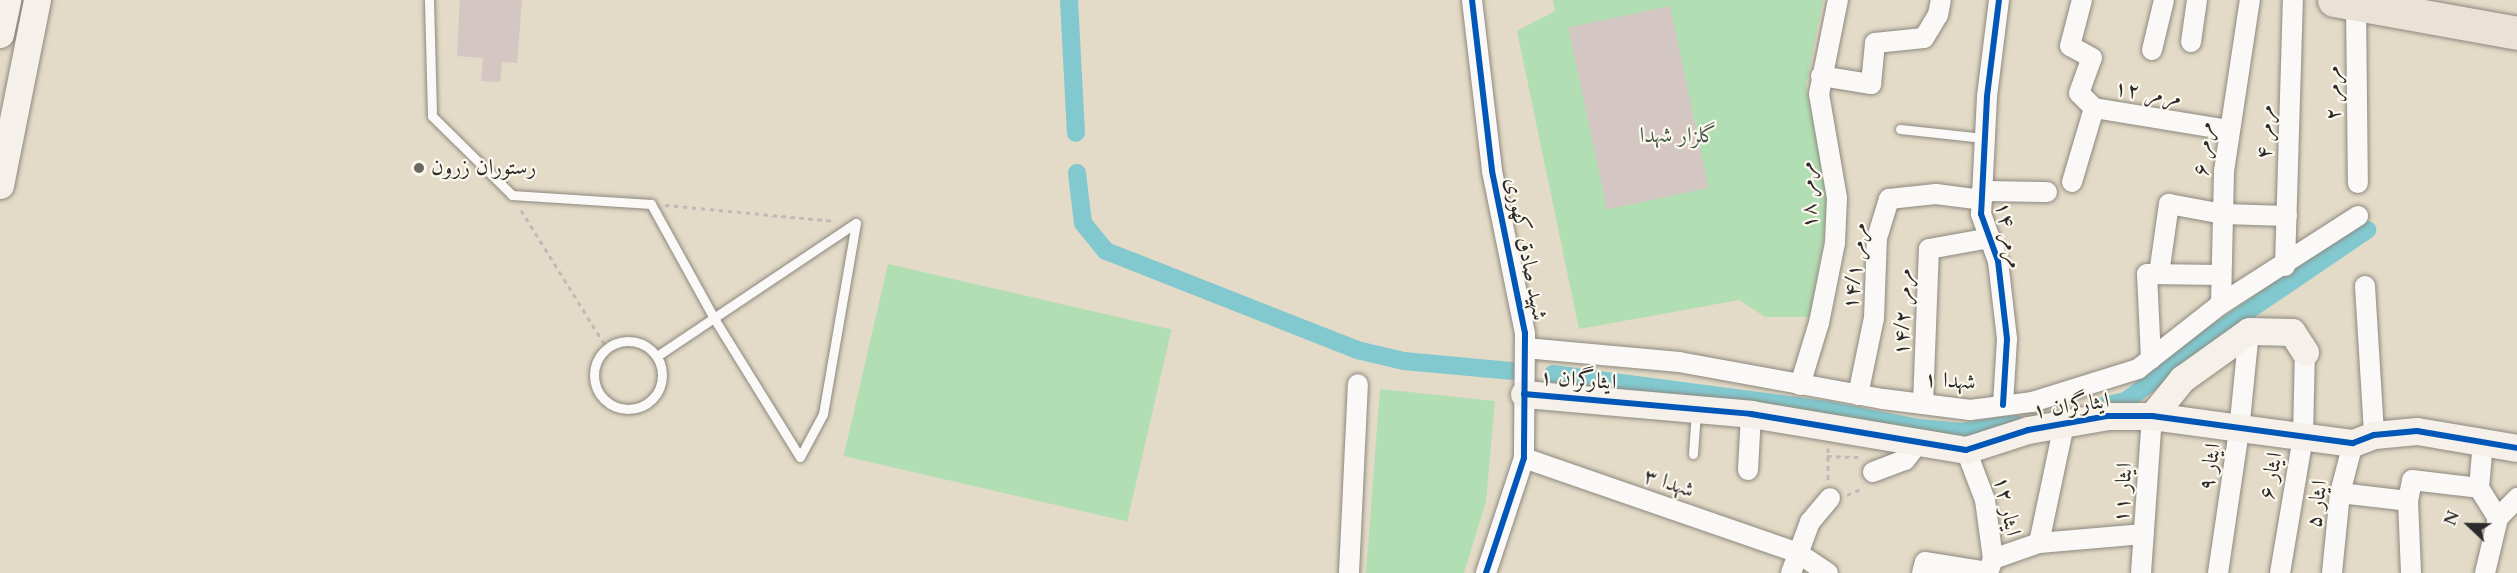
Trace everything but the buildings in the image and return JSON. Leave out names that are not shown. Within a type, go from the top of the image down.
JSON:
[{"type":"highway","points":[[2444,0],[2517,14]]},
{"type":"highway","points":[[2345,1],[2517,33]]},
{"type":"street","points":[[0,34],[7,0]]},
{"type":"street","points":[[0,185],[37,0]]},
{"type":"street","name":"شهید صادق کهوری","points":[[1472,0],[1492,171],[1525,348],[1524,458],[1486,573]]},
{"type":"street","name":"مرمر ۱۸","points":[[1800,385],[1820,323],[1835,243],[1837,198],[1819,94],[1838,0]]},
{"type":"street","points":[[1821,76],[1871,84],[1875,43],[1924,38],[1938,15],[1941,0]]},
{"type":"street","name":"مرمر ۱۴","points":[[1999,0],[1984,138],[1981,214],[1998,261],[2007,339],[2003,405]]},
{"type":"street","name":"مرمر ۱۲","points":[[2082,0],[2070,46],[2092,58],[2079,93],[2094,108],[2229,130]]},
{"type":"street","points":[[2152,50],[2164,0]]},
{"type":"street","points":[[2191,42],[2197,0]]},
{"type":"street","name":"مرمر ۶","points":[[2221,304],[2223,214],[2229,130],[2250,0]]},
{"type":"street","name":"مرمر ۴","points":[[2285,266],[2293,0]]},
{"type":"street","name":"مرمر ۲","points":[[2345,1],[2358,183]]},
{"type":"street","name":"مرمر ۱۲","points":[[2072,182],[2094,108]]},
{"type":"street","points":[[1982,196],[2047,192]]},
{"type":"street","name":"مرمر ۱۴/۱","points":[[1858,395],[1874,318],[1877,238],[1889,199],[1936,194],[1982,196]]},
{"type":"street","points":[[2159,274],[2169,204],[2223,214],[2286,216]]},
{"type":"street","name":"شهدا ۱","points":[[1525,348],[1679,362],[1858,395],[1970,410],[2003,405],[2087,388],[2138,369],[2221,304],[2285,266],[2358,216]]},
{"type":"street","name":"مرمر ۱۴/۲","points":[[1923,404],[1929,249],[1990,238]]},
{"type":"street","points":[[2151,359],[2147,274],[2221,275]]},
{"type":"street","name":"ایثار ۵","points":[[2332,573],[2340,492],[2363,439],[2365,286]]},
{"type":"street","points":[[2152,416],[2182,379],[2249,331],[2292,332],[2305,352]]},
{"type":"street","name":"ایثار ۹","points":[[2218,573],[2239,431],[2249,331]]},
{"type":"street","name":"ایثار ۶","points":[[2280,573],[2303,437],[2305,352]]},
{"type":"street","points":[[1349,573],[1358,384]]},
{"type":"street","name":"ایثارگران ۱","points":[[1524,394],[1751,414],[1966,450],[2028,430],[2107,416],[2152,416],[2239,431],[2303,437],[2363,439],[2417,431],[2517,448]]},
{"type":"street","points":[[1748,470],[1751,414]]},
{"type":"street","name":"ایثار ۱۱","points":[[2147,572],[2144,534],[2152,416]]},
{"type":"street","points":[[2039,543],[2064,424]]},
{"type":"street","points":[[1873,472],[1905,460],[1919,442]]},
{"type":"street","points":[[2479,488],[2483,442]]},
{"type":"street","name":"ایثار ۱۲","points":[[1966,450],[1985,500],[1990,568]]},
{"type":"street","name":"شهدا ۳","points":[[1524,458],[1798,553],[1828,573]]},
{"type":"street","points":[[2411,573],[2408,501],[2412,480],[2479,488],[2508,521]]},
{"type":"street","points":[[2340,492],[2408,501]]},
{"type":"street","points":[[1791,573],[1810,522],[1830,498]]},
{"type":"street","points":[[2485,573],[2517,498]]},
{"type":"street","points":[[1922,573],[1925,562],[1990,568],[2039,543],[2144,534]]},
{"type":"lane","points":[[429,0],[432,116],[512,195],[651,204],[715,320],[800,457],[823,414],[856,223]]},
{"type":"lane","points":[[1900,129],[1984,138]]},
{"type":"lane","points":[[657,356],[715,320],[856,223]]},
{"type":"lane","points":[[617,342],[640,342],[657,356],[663,378],[654,399],[634,410],[623,409],[603,399],[594,378],[600,356],[608,348],[617,342]]},
{"type":"lane","points":[[1693,453],[1696,409]]},
{"type":"path","points":[[512,195],[608,348]]},
{"type":"path","points":[[651,204],[856,223]]},
{"type":"path","points":[[1830,427],[1826,460],[1830,498]]},
{"type":"green space","name":"گلزار شهدا","points":[[1553,0],[1823,0],[1806,86],[1829,207],[1810,317],[1765,317],[1739,300],[1579,329],[1517,31],[1555,11]]},
{"type":"green space","points":[[888,264],[1172,329],[1127,521],[844,456]]},
{"type":"green space","points":[[1380,389],[1495,401],[1486,501],[1464,573],[1366,573]]},
{"type":"waterway","points":[[1069,0],[1076,133]]},
{"type":"waterway","points":[[1077,173],[1083,223],[1106,251],[1357,350],[1404,361],[1511,371]]},
{"type":"waterway","points":[[2095,408],[2126,401],[2211,336],[2367,230]]},
{"type":"waterway","points":[[1553,374],[1827,410],[1919,428],[1962,432],[2015,424]]},
{"type":"cycle path","points":[[1472,0],[1492,171],[1525,333],[1524,458],[1486,573]]},
{"type":"cycle path","points":[[1999,0],[1987,97],[1981,214],[1998,261],[2007,339],[2003,405]]},
{"type":"cycle path","points":[[1524,394],[1751,414],[1966,450],[2028,430],[2107,416],[2152,416],[2353,443],[2374,435],[2417,431],[2517,448]]},
{"type":"place","name":"رستوران زرون","points":[[419,168]]}]
